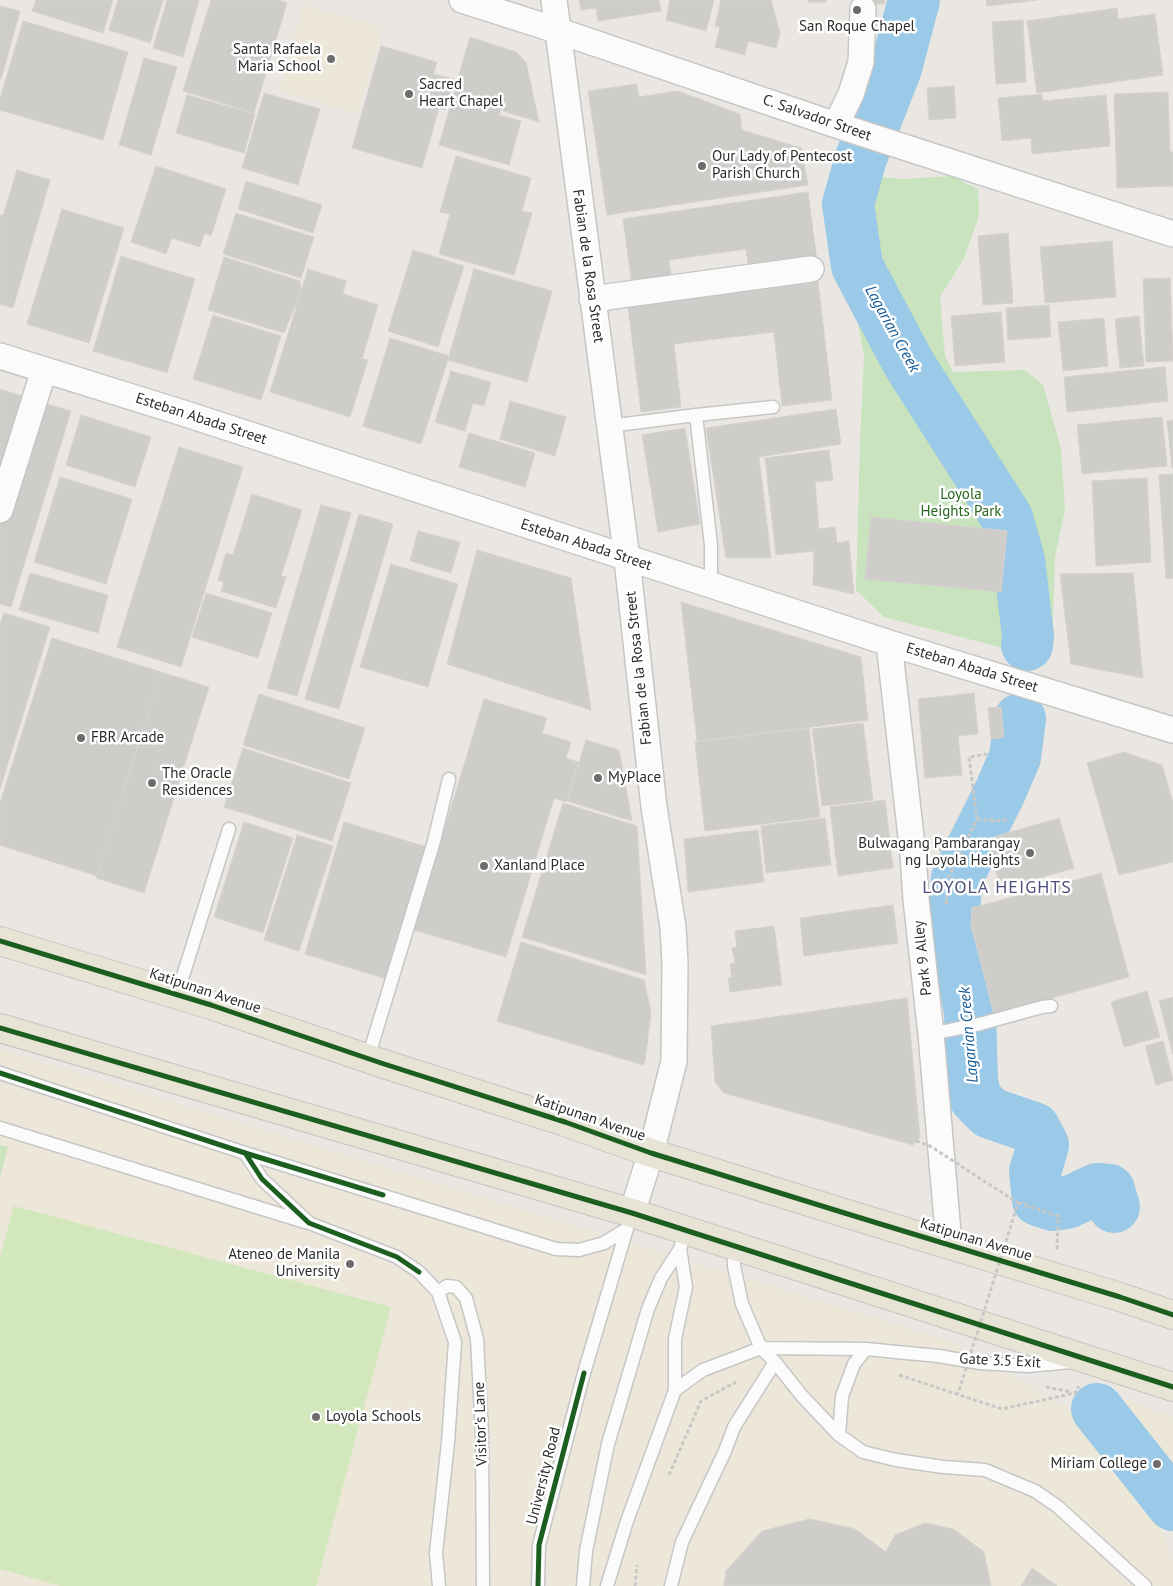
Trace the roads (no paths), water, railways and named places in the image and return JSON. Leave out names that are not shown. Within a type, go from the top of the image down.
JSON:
[{"type":"main road","name":"Katipunan Avenue","points":[[0,941],[177,995],[565,1122],[651,1153],[1173,1314]]},
{"type":"main road","points":[[0,1028],[630,1221],[683,1240],[734,1246],[1173,1387]]},
{"type":"street","name":"C. Salvador Street","points":[[462,0],[869,136],[1173,234]]},
{"type":"street","name":"Fabian de la Rosa Street","points":[[554,0],[556,30],[627,559],[654,807],[673,927],[674,1061],[651,1153],[630,1221]]},
{"type":"street","points":[[836,125],[851,94],[861,62],[863,9]]},
{"type":"street","points":[[592,299],[811,269]]},
{"type":"street","name":"Esteban Abada Street","points":[[0,356],[183,412],[889,644],[1173,730]]},
{"type":"street","points":[[0,510],[44,370]]},
{"type":"street","name":"Park 9 Alley","points":[[889,644],[931,1034],[948,1244]]},
{"type":"lane","points":[[609,426],[773,406]]},
{"type":"lane","points":[[696,415],[711,545],[711,586]]},
{"type":"lane","points":[[368,1058],[434,841],[449,779]]},
{"type":"lane","points":[[177,995],[230,830]]},
{"type":"lane","points":[[931,1034],[1051,1006]]},
{"type":"lane","points":[[0,1073],[245,1153],[556,1249],[579,1250],[604,1243],[630,1221]]},
{"type":"lane","points":[[0,1128],[309,1223],[397,1257],[420,1272],[438,1292],[456,1342],[436,1553],[439,1586]]},
{"type":"lane","points":[[245,1153],[262,1178],[309,1223]]},
{"type":"lane","name":"University Road","points":[[538,1586],[539,1545],[584,1374],[630,1221]]},
{"type":"lane","points":[[607,1586],[627,1521],[675,1390],[675,1339],[686,1287],[683,1240]]},
{"type":"lane","points":[[583,1586],[586,1551],[608,1444],[648,1309],[661,1278],[683,1240]]},
{"type":"lane","points":[[734,1246],[734,1266],[742,1304],[760,1348],[775,1362],[802,1396],[838,1435],[864,1452],[905,1461],[985,1470],[1035,1491],[1057,1506],[1145,1586]]},
{"type":"lane","name":"Visitor's Lane","points":[[438,1292],[447,1286],[456,1287],[466,1298],[477,1339],[482,1435],[483,1586]]},
{"type":"lane","points":[[675,1390],[703,1370],[760,1348]]},
{"type":"lane","name":"Gate 3.5 Exit","points":[[760,1348],[866,1349],[938,1356],[980,1363],[1028,1366],[1091,1360]]},
{"type":"lane","points":[[838,1435],[842,1396],[854,1364],[866,1349]]},
{"type":"lane","points":[[671,1586],[682,1542],[726,1451],[734,1427],[775,1362]]},
{"type":"waterway","name":"Lagarian Creek","points":[[914,0],[896,68],[861,158],[848,204],[857,266],[909,364],[1007,518],[1019,560],[1028,636],[1027,645]]},
{"type":"waterway","name":"Lagarian Creek","points":[[1020,719],[1015,757],[1000,792],[957,878],[953,920],[970,1012],[972,1080],[975,1098],[990,1113],[1034,1128],[1043,1145],[1035,1172],[1038,1200],[1053,1205],[1067,1203],[1097,1189],[1109,1190],[1114,1207]]},
{"type":"waterway","name":"Lagarian Creek","points":[[1097,1409],[1173,1505]]},
{"type":"place","name":"San Roque Chapel","points":[[857,10]]},
{"type":"place","name":"Santa Rafaela Maria School","points":[[331,59]]},
{"type":"place","name":"Sacred Heart Chapel","points":[[409,94]]},
{"type":"place","name":"Our Lady of Pentecost Parish Church","points":[[702,166]]},
{"type":"place","name":"FBR Arcade","points":[[81,738]]},
{"type":"place","name":"MyPlace","points":[[598,778]]},
{"type":"place","name":"The Oracle Residences","points":[[152,783]]},
{"type":"place","name":"Bulwagang Pambarangay ng Loyola Heights","points":[[1030,853]]},
{"type":"place","name":"Xanland Place","points":[[484,866]]},
{"type":"place","name":"Ateneo de Manila University","points":[[350,1264]]},
{"type":"place","name":"Loyola Schools","points":[[316,1417]]},
{"type":"place","name":"Miriam College","points":[[1157,1464]]},
{"type":"district","name":"LOYOLA HEIGHTS","points":[[997,888]]},
{"type":"park label","name":"Loyola Heights Park","points":[[961,504]]}]
